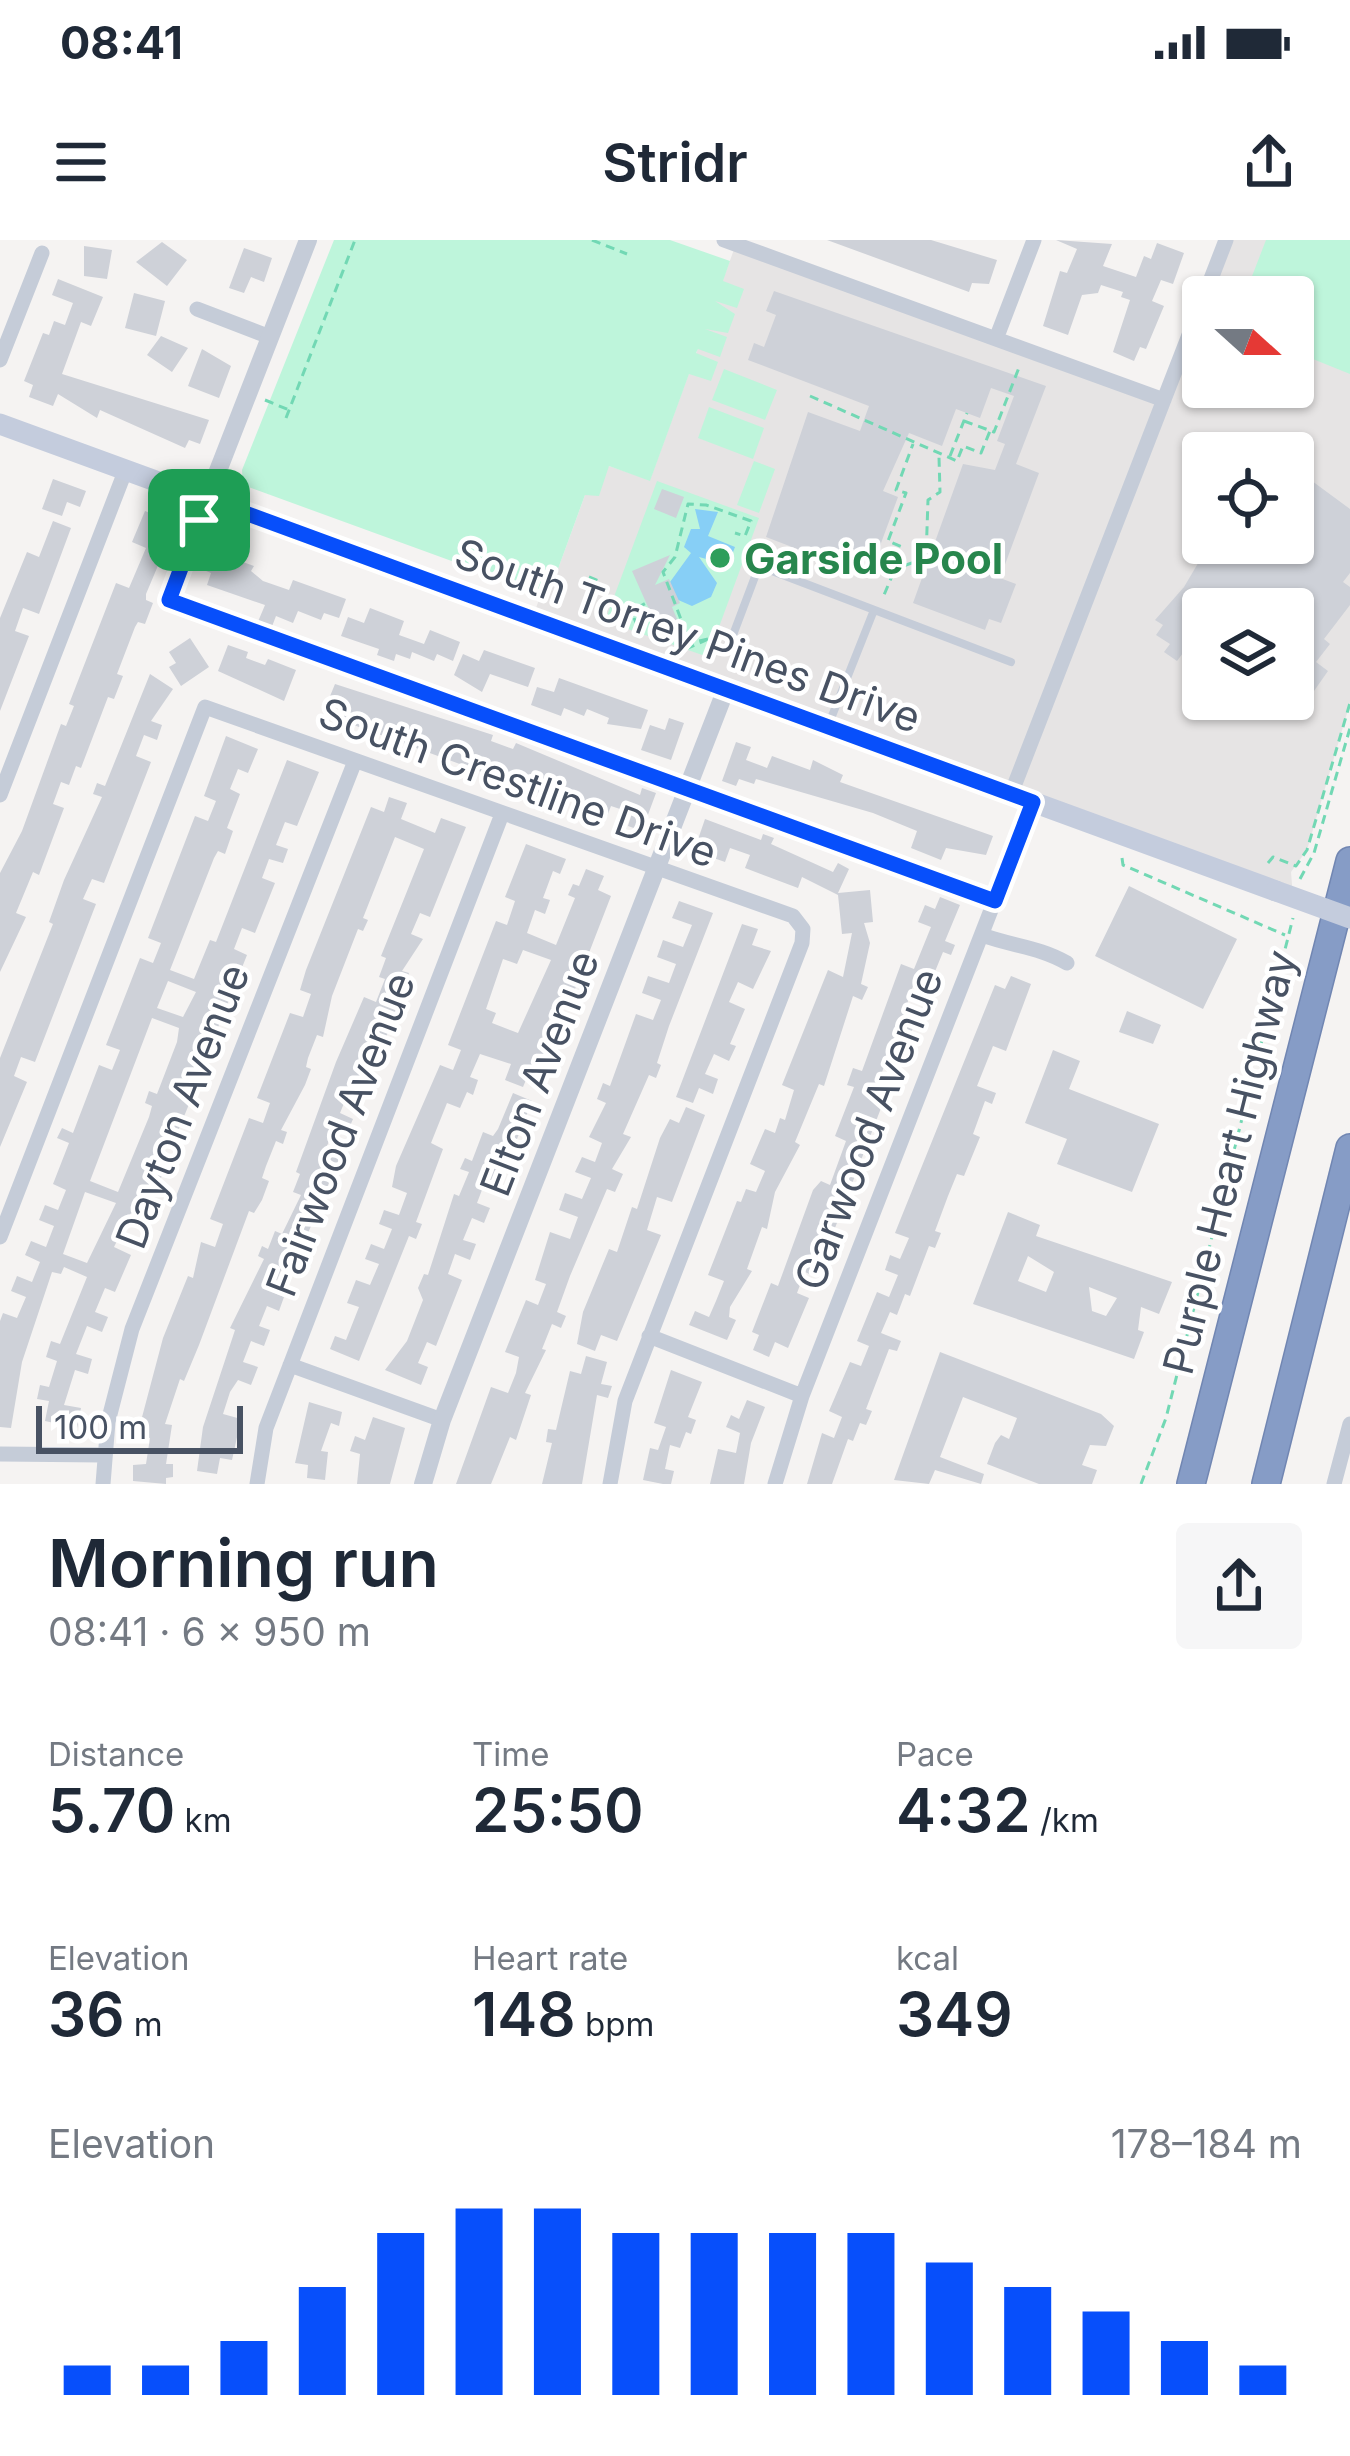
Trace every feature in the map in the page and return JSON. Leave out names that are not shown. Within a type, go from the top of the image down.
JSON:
[{"type":"highway","name":"Purple Heart Highway","points":[[1191,1484],[1350,860]]},
{"type":"highway","points":[[1266,1484],[1350,1148]]},
{"type":"highway","points":[[1175,1484],[1241,1285]]},
{"type":"main road","name":"South Torrey Pines Drive","points":[[0,424],[828,728],[1287,890],[1350,918]]},
{"type":"street","points":[[207,499],[308,240]]},
{"type":"street","points":[[724,240],[1164,400]]},
{"type":"street","points":[[996,339],[1034,240]]},
{"type":"street","points":[[1212,276],[1226,240]]},
{"type":"street","points":[[0,360],[42,254]]},
{"type":"street","points":[[197,309],[271,337]]},
{"type":"street","points":[[1011,794],[1182,353]]},
{"type":"street","points":[[0,796],[126,470]]},
{"type":"street","name":"Elton Avenue","points":[[423,1484],[442,1420],[726,689]]},
{"type":"street","name":"South Crestline Drive","points":[[0,1237],[205,707],[793,916],[803,929],[649,1336]]},
{"type":"street","name":"Dayton Avenue","points":[[103,1484],[104,1455],[132,1330],[356,761]]},
{"type":"street","name":"Garwood Avenue","points":[[776,1484],[802,1396],[1033,802]]},
{"type":"street","name":"Fairwood Avenue","points":[[257,1484],[266,1428],[502,814]]},
{"type":"street","points":[[982,935],[1017,948],[1042,948],[1067,963]]},
{"type":"street","points":[[610,1484],[625,1401],[649,1336],[802,1396]]},
{"type":"street","points":[[290,1365],[442,1420]]},
{"type":"street","points":[[1334,1484],[1350,1424]]},
{"type":"street","points":[[0,1454],[104,1455]]},
{"type":"lane","points":[[207,499],[169,600],[995,901]]},
{"type":"lane","points":[[733,635],[759,566],[1010,662]]},
{"type":"lane","points":[[828,728],[874,610]]},
{"type":"path","points":[[286,418],[355,240]]},
{"type":"path","points":[[592,240],[627,254]]},
{"type":"path","points":[[964,421],[994,432],[1020,365]]},
{"type":"path","points":[[809,396],[957,461],[963,446],[981,453],[990,431]]},
{"type":"path","points":[[265,400],[290,410]]},
{"type":"path","points":[[950,458],[967,413]]},
{"type":"path","points":[[897,561],[902,547],[888,541],[906,494],[896,490],[913,444]]},
{"type":"path","points":[[877,554],[907,565],[926,558],[928,500],[940,492],[938,454]]},
{"type":"path","points":[[686,650],[710,637],[690,643],[663,572],[675,557],[688,504],[706,505],[750,523],[745,536],[738,534]]},
{"type":"path","points":[[685,517],[694,517]]},
{"type":"path","points":[[860,564],[892,576],[884,595]]},
{"type":"path","points":[[589,577],[601,582]]},
{"type":"path","points":[[637,608],[646,603]]},
{"type":"path","points":[[634,618],[638,625]]},
{"type":"path","points":[[1268,863],[1273,857],[1295,866],[1306,850],[1350,703]]},
{"type":"path","points":[[1287,890],[1350,728]]},
{"type":"path","points":[[1122,858],[1123,865],[1142,874],[1287,936]]},
{"type":"path","points":[[1141,1484],[1166,1418],[1296,906]]},
{"type":"shaded area","points":[[1226,240],[1350,240],[1350,703],[1307,850],[1291,872],[1293,897],[532,619],[545,583],[554,580],[585,495],[609,466],[650,480],[736,244],[1163,400],[1182,352],[1182,408],[1314,408],[1314,276],[1212,276]]},
{"type":"green space","points":[[334,240],[670,240],[730,261],[723,281],[744,289],[737,308],[715,301],[735,314],[728,333],[705,329],[727,337],[720,357],[698,349],[696,353],[718,362],[711,381],[689,374],[650,481],[609,466],[599,496],[585,495],[554,580],[542,594],[243,485],[242,470]]},
{"type":"green space","points":[[1266,240],[1350,240],[1350,374],[1314,359],[1314,276],[1252,276]]},
{"type":"green space","points":[[724,369],[777,390],[765,420],[712,400]]},
{"type":"green space","points":[[709,407],[764,428],[753,459],[698,438]]},
{"type":"green space","points":[[754,461],[775,469],[759,513],[737,505]]},
{"type":"green space","points":[[657,481],[759,518],[708,657],[605,621]]},
{"type":"water","name":"Garside Pool","points":[[695,509],[718,512],[708,536],[735,547],[728,565],[699,557],[717,583],[711,597],[692,606],[676,599],[670,582],[691,553],[684,547],[691,529],[700,529]]},
{"type":"building","points":[[827,240],[931,240],[997,260],[989,284],[972,283],[969,292]]},
{"type":"building","points":[[1056,240],[1112,244],[1103,266],[1136,277],[1144,256],[1151,259],[1157,243],[1184,253],[1173,284],[1161,280],[1152,301],[1164,306],[1146,349],[1140,347],[1134,361],[1113,352],[1130,300],[1121,297],[1123,292],[1101,285],[1098,293],[1082,295],[1068,335],[1043,326],[1060,271],[1067,273],[1077,249]]},
{"type":"building","points":[[162,242],[187,260],[167,286],[136,262]]},
{"type":"building","points":[[84,246],[112,250],[107,279],[84,276]]},
{"type":"building","points":[[244,248],[272,258],[264,282],[251,277],[244,293],[229,288]]},
{"type":"building","points":[[58,279],[103,297],[91,326],[81,322],[62,374],[209,420],[200,444],[189,440],[185,448],[100,410],[97,418],[58,394],[53,406],[29,397],[33,385],[24,381],[43,333],[49,335],[54,321],[65,325],[73,303],[52,295]]},
{"type":"building","points":[[774,291],[1046,386],[1016,464],[1039,473],[1000,578],[1016,584],[1001,623],[989,619],[985,630],[913,603],[963,464],[995,470],[1005,444],[997,441],[1014,396],[991,388],[980,418],[956,409],[942,446],[909,433],[883,491],[898,497],[877,554],[874,562],[863,558],[857,572],[766,537],[808,412],[860,431],[869,406],[748,360],[754,343],[764,347],[776,315],[766,311]]},
{"type":"building","points":[[134,293],[165,301],[156,336],[125,328]]},
{"type":"building","points":[[161,336],[188,348],[172,372],[147,355]]},
{"type":"building","points":[[202,349],[231,366],[219,398],[188,386]]},
{"type":"building","points":[[53,479],[86,491],[80,507],[67,502],[62,516],[42,509]]},
{"type":"building","points":[[1314,482],[1350,509],[1350,573],[1343,582],[1350,587],[1350,605],[1324,639],[1330,644],[1316,662],[1328,671],[1314,691],[1314,588],[1184,587],[1198,564],[1314,564]]},
{"type":"building","points":[[662,489],[684,497],[676,518],[654,509]]},
{"type":"building","points":[[145,511],[165,519],[162,526],[173,530],[146,594],[146,600],[153,603],[145,624],[138,622],[135,627],[117,674],[123,676],[114,699],[108,697],[81,768],[76,766],[69,785],[61,782],[53,804],[64,808],[39,875],[33,872],[16,913],[26,917],[0,972],[0,873],[22,831],[61,724],[66,726],[74,706],[69,704],[116,583],[129,588],[146,548],[132,542]]},
{"type":"building","points":[[53,521],[71,528],[39,614],[23,608],[15,631],[29,636],[0,711],[0,618],[27,552],[39,557]]},
{"type":"building","points":[[201,547],[254,566],[251,571],[263,581],[289,590],[293,580],[346,599],[339,618],[324,613],[321,620],[298,611],[293,623],[276,616],[271,629],[257,624],[265,605],[207,585],[211,573],[194,566]]},
{"type":"building","points":[[670,555],[655,585],[669,579],[680,603],[672,607],[680,626],[660,634],[632,571]]},
{"type":"building","points":[[1182,589],[1182,654],[1177,661],[1164,652],[1170,644],[1156,635],[1163,625],[1155,620]]},
{"type":"building","points":[[370,608],[404,621],[399,635],[424,644],[430,630],[460,642],[453,661],[437,654],[434,661],[412,652],[410,659],[396,654],[394,661],[377,655],[379,649],[341,636],[348,617],[364,623]]},
{"type":"building","points":[[190,638],[209,667],[181,686],[169,667],[176,663],[169,652]]},
{"type":"building","points":[[228,645],[265,665],[268,659],[296,670],[284,701],[218,671]]},
{"type":"building","points":[[484,650],[535,668],[528,687],[490,674],[482,692],[454,675],[463,654],[479,661]]},
{"type":"building","points":[[150,674],[173,689],[151,721],[162,725],[157,740],[144,735],[136,756],[151,762],[104,883],[92,879],[83,899],[96,904],[35,1062],[21,1057],[14,1076],[27,1082],[0,1147],[0,1058],[53,924],[49,922],[64,880],[102,797],[93,794],[97,783],[105,786]]},
{"type":"building","points":[[559,678],[648,710],[641,729],[607,724],[609,718],[587,709],[584,716],[564,708],[561,716],[531,705],[537,687],[554,692]]},
{"type":"building","points":[[335,684],[493,735],[491,741],[513,749],[516,743],[640,795],[642,788],[656,793],[642,831],[628,826],[632,813],[611,806],[606,819],[576,807],[581,794],[560,786],[555,799],[340,720],[345,707],[328,701]]},
{"type":"building","points":[[669,718],[684,723],[671,760],[641,750],[650,725],[665,730]]},
{"type":"building","points":[[226,736],[258,749],[248,773],[238,769],[230,789],[240,794],[227,828],[233,831],[225,854],[218,851],[214,858],[170,970],[194,979],[210,940],[216,942],[287,760],[319,772],[297,826],[285,822],[276,845],[288,849],[283,863],[269,859],[262,878],[275,883],[255,933],[242,928],[234,949],[247,955],[213,1040],[202,1036],[195,1057],[206,1061],[201,1076],[187,1071],[180,1093],[192,1097],[171,1148],[159,1143],[151,1163],[165,1168],[145,1218],[131,1213],[114,1247],[131,1255],[115,1292],[105,1288],[95,1312],[108,1317],[102,1332],[87,1326],[76,1354],[92,1359],[88,1374],[75,1370],[64,1405],[81,1408],[77,1428],[45,1421],[49,1401],[37,1399],[40,1385],[49,1387],[57,1361],[46,1357],[51,1341],[60,1344],[87,1277],[64,1267],[61,1274],[52,1272],[22,1362],[11,1428],[0,1427],[0,1321],[3,1313],[17,1318],[26,1297],[11,1291],[17,1276],[32,1282],[40,1262],[25,1255],[31,1241],[46,1247],[54,1226],[39,1220],[45,1205],[58,1210],[66,1190],[53,1184],[69,1143],[57,1138],[62,1128],[73,1133],[99,1065],[112,1070],[120,1050],[106,1045],[140,958],[153,963],[161,943],[148,938],[195,816],[208,821],[216,801],[204,796]],"holes":[[[168,981],[196,992],[183,1017],[157,1008]],[[152,1018],[179,1028],[157,1094],[149,1091],[145,1103],[152,1106],[149,1117],[118,1192],[90,1181]],[[85,1192],[116,1203],[87,1263],[63,1254]]]},
{"type":"building","points":[[736,742],[751,747],[746,760],[767,768],[772,756],[810,770],[813,760],[843,775],[840,782],[993,836],[986,855],[946,848],[941,860],[911,848],[917,831],[873,813],[756,779],[754,784],[739,779],[736,786],[722,781]]},
{"type":"building","points":[[389,797],[407,803],[401,819],[435,833],[441,818],[466,827],[430,917],[420,913],[411,934],[423,939],[402,971],[409,973],[372,1077],[362,1095],[349,1091],[340,1113],[353,1119],[347,1133],[335,1128],[326,1148],[341,1154],[291,1274],[281,1270],[272,1292],[284,1297],[279,1311],[267,1306],[259,1326],[270,1330],[264,1346],[251,1341],[243,1362],[258,1367],[251,1385],[238,1380],[230,1392],[223,1414],[241,1419],[232,1460],[220,1458],[217,1474],[197,1471],[203,1427],[235,1330],[230,1328],[264,1259],[258,1256],[262,1246],[268,1249],[275,1231],[282,1234],[301,1195],[293,1192],[300,1174],[296,1172],[364,997],[376,1002],[385,979],[379,977],[386,958],[381,956],[424,849],[395,837],[363,918],[368,920],[363,931],[358,929],[332,996],[323,1037],[317,1035],[308,1058],[306,1067],[311,1069],[305,1085],[281,1130],[287,1132],[283,1144],[276,1141],[266,1166],[262,1178],[269,1181],[262,1200],[254,1213],[249,1211],[199,1345],[184,1381],[180,1379],[165,1424],[172,1425],[166,1464],[173,1464],[173,1477],[166,1478],[166,1484],[133,1481],[133,1465],[146,1464],[150,1438],[137,1436],[163,1338],[188,1276],[193,1278],[201,1242],[215,1247],[223,1224],[210,1219],[249,1118],[263,1123],[270,1103],[257,1098],[290,1013],[303,1017],[311,994],[300,990],[306,970],[371,807],[384,812]]},
{"type":"building","points":[[705,819],[761,840],[763,834],[774,838],[771,844],[833,872],[838,863],[849,869],[838,893],[870,890],[873,922],[864,923],[870,943],[861,984],[868,987],[862,1000],[853,996],[824,1086],[819,1084],[795,1142],[800,1145],[775,1192],[767,1229],[762,1227],[747,1269],[752,1271],[730,1307],[729,1317],[736,1320],[727,1340],[689,1325],[695,1311],[709,1317],[716,1301],[724,1281],[708,1275],[737,1201],[741,1202],[746,1189],[756,1192],[765,1171],[750,1164],[765,1129],[775,1133],[780,1118],[785,1120],[794,1090],[782,1085],[828,970],[843,977],[852,933],[842,934],[838,895],[802,877],[798,888],[745,868],[750,855],[730,848],[725,862],[694,851]]},
{"type":"building","points":[[526,844],[566,859],[560,874],[553,871],[543,898],[550,900],[545,914],[535,910],[527,933],[556,945],[575,898],[568,895],[573,884],[579,886],[586,869],[604,876],[598,890],[611,896],[568,1007],[556,1003],[547,1024],[560,1029],[540,1079],[528,1075],[523,1087],[505,1080],[511,1064],[480,1054],[470,1077],[478,1080],[473,1095],[467,1092],[460,1108],[447,1103],[431,1143],[443,1149],[416,1222],[422,1224],[416,1239],[409,1236],[359,1361],[330,1349],[335,1336],[346,1340],[359,1307],[347,1303],[356,1280],[370,1285],[379,1264],[365,1259],[371,1244],[384,1249],[392,1229],[379,1224],[384,1210],[399,1215],[407,1193],[392,1187],[396,1166],[440,1065],[453,1070],[461,1050],[448,1045],[496,921],[507,925],[515,901],[505,897]],"holes":[[[523,950],[551,960],[518,1033],[492,1023],[496,1013],[486,1009],[503,959],[517,964]]]},
{"type":"building","points":[[1129,886],[1237,939],[1203,1009],[1095,956]]},
{"type":"building","points":[[940,897],[960,905],[945,941],[955,945],[951,955],[943,952],[927,991],[913,986],[906,1007],[919,1012],[900,1062],[887,1058],[880,1078],[891,1082],[830,1241],[817,1236],[810,1257],[822,1261],[816,1277],[805,1272],[797,1293],[809,1298],[788,1348],[775,1342],[769,1357],[753,1350],[759,1335],[752,1332],[771,1283],[778,1286],[813,1190],[821,1181],[830,1185],[846,1141],[835,1136],[854,1087],[847,1085],[853,1068],[862,1071],[901,964],[914,969],[931,927],[918,922],[925,905],[935,909]]},
{"type":"building","points":[[679,901],[713,913],[669,1026],[656,1078],[649,1075],[623,1134],[631,1137],[612,1169],[623,1174],[615,1192],[607,1189],[570,1276],[557,1312],[566,1316],[561,1328],[552,1324],[542,1349],[546,1350],[525,1393],[531,1395],[516,1440],[510,1437],[491,1484],[456,1484],[491,1387],[508,1393],[516,1373],[519,1357],[505,1352],[526,1300],[538,1305],[546,1284],[535,1280],[550,1232],[570,1239],[578,1217],[559,1210],[565,1193],[582,1199],[591,1178],[575,1172],[582,1157],[595,1162],[602,1143],[589,1137],[606,1103],[597,1099],[603,1083],[610,1086],[636,1014],[653,1020],[661,1000],[642,993],[648,976],[669,983],[676,964],[657,957],[663,940],[683,947],[692,925],[672,918]]},
{"type":"building","points":[[742,924],[758,929],[752,945],[771,951],[753,989],[738,982],[729,1002],[745,1009],[730,1044],[736,1046],[729,1061],[714,1054],[705,1074],[718,1079],[713,1094],[699,1088],[693,1103],[676,1097]]},
{"type":"building","points":[[1011,976],[1031,984],[1006,1051],[993,1046],[977,1086],[996,1093],[992,1104],[985,1101],[973,1134],[980,1137],[964,1176],[957,1174],[948,1196],[935,1231],[941,1233],[935,1248],[929,1246],[910,1296],[905,1294],[897,1315],[890,1312],[881,1333],[901,1341],[897,1351],[889,1349],[866,1409],[872,1411],[866,1425],[860,1423],[853,1441],[848,1439],[832,1484],[807,1484],[822,1433],[834,1438],[842,1417],[829,1411],[850,1362],[861,1366],[869,1346],[857,1341],[877,1292],[889,1297],[898,1275],[885,1270],[890,1255],[900,1259],[909,1238],[895,1233],[901,1218],[995,985],[1005,989]]},
{"type":"building","points":[[1127,1011],[1161,1025],[1153,1044],[1119,1032]]},
{"type":"building","points":[[1053,1050],[1080,1061],[1069,1089],[1159,1124],[1132,1192],[1057,1164],[1067,1139],[1025,1123]]},
{"type":"building","points":[[513,1093],[532,1101],[498,1187],[485,1182],[477,1203],[490,1208],[484,1223],[472,1218],[463,1240],[476,1244],[470,1260],[455,1254],[448,1274],[462,1280],[436,1346],[427,1342],[418,1363],[428,1367],[421,1385],[385,1370],[407,1341],[423,1300],[418,1288],[424,1274],[428,1275],[454,1194],[459,1196],[469,1172],[460,1169],[465,1158],[472,1161],[483,1132],[493,1136]]},
{"type":"building","points":[[686,1107],[705,1115],[672,1202],[657,1197],[647,1230],[661,1235],[617,1341],[601,1335],[595,1351],[577,1344],[583,1312],[609,1249],[617,1252],[632,1207],[637,1209],[660,1138],[670,1119],[679,1123]]},
{"type":"building","points":[[1008,1212],[1040,1225],[1036,1236],[1172,1282],[1159,1314],[1141,1307],[1138,1330],[1144,1332],[1134,1359],[973,1304]],"holes":[[[1028,1256],[1054,1272],[1046,1292],[1018,1281]],[[1089,1287],[1117,1298],[1106,1316],[1092,1311]]]},
{"type":"building","points":[[940,1352],[1101,1414],[1114,1426],[1106,1446],[1090,1445],[1082,1465],[1097,1470],[1092,1484],[1039,1484],[987,1464],[1001,1435],[1009,1439],[1017,1418],[963,1397],[940,1457],[984,1474],[981,1484],[935,1470],[929,1484],[894,1480]]},
{"type":"building","points":[[586,1356],[607,1362],[601,1384],[612,1386],[608,1398],[597,1395],[582,1484],[542,1484],[552,1443],[546,1442],[548,1429],[556,1430],[570,1371],[581,1374]]},
{"type":"building","points":[[671,1370],[702,1382],[688,1417],[696,1420],[691,1434],[686,1432],[680,1448],[670,1445],[665,1469],[674,1471],[671,1484],[663,1484],[643,1480],[650,1448],[658,1450],[666,1427],[654,1423]]},
{"type":"building","points":[[747,1400],[765,1407],[751,1443],[744,1484],[710,1484],[718,1449],[736,1453],[740,1433],[726,1427],[731,1415],[739,1419]]},
{"type":"building","points":[[309,1402],[342,1412],[339,1426],[331,1423],[321,1451],[328,1452],[325,1480],[307,1478],[308,1465],[295,1463]]},
{"type":"building","points":[[373,1417],[405,1428],[390,1484],[357,1484],[360,1454],[350,1451],[355,1436],[365,1440]]},
{"type":"place","name":"Garside Pool","points":[[720,558]]},
{"type":"route","points":[[207,499],[1033,802],[995,901],[169,600],[199,520],[207,499]]}]
